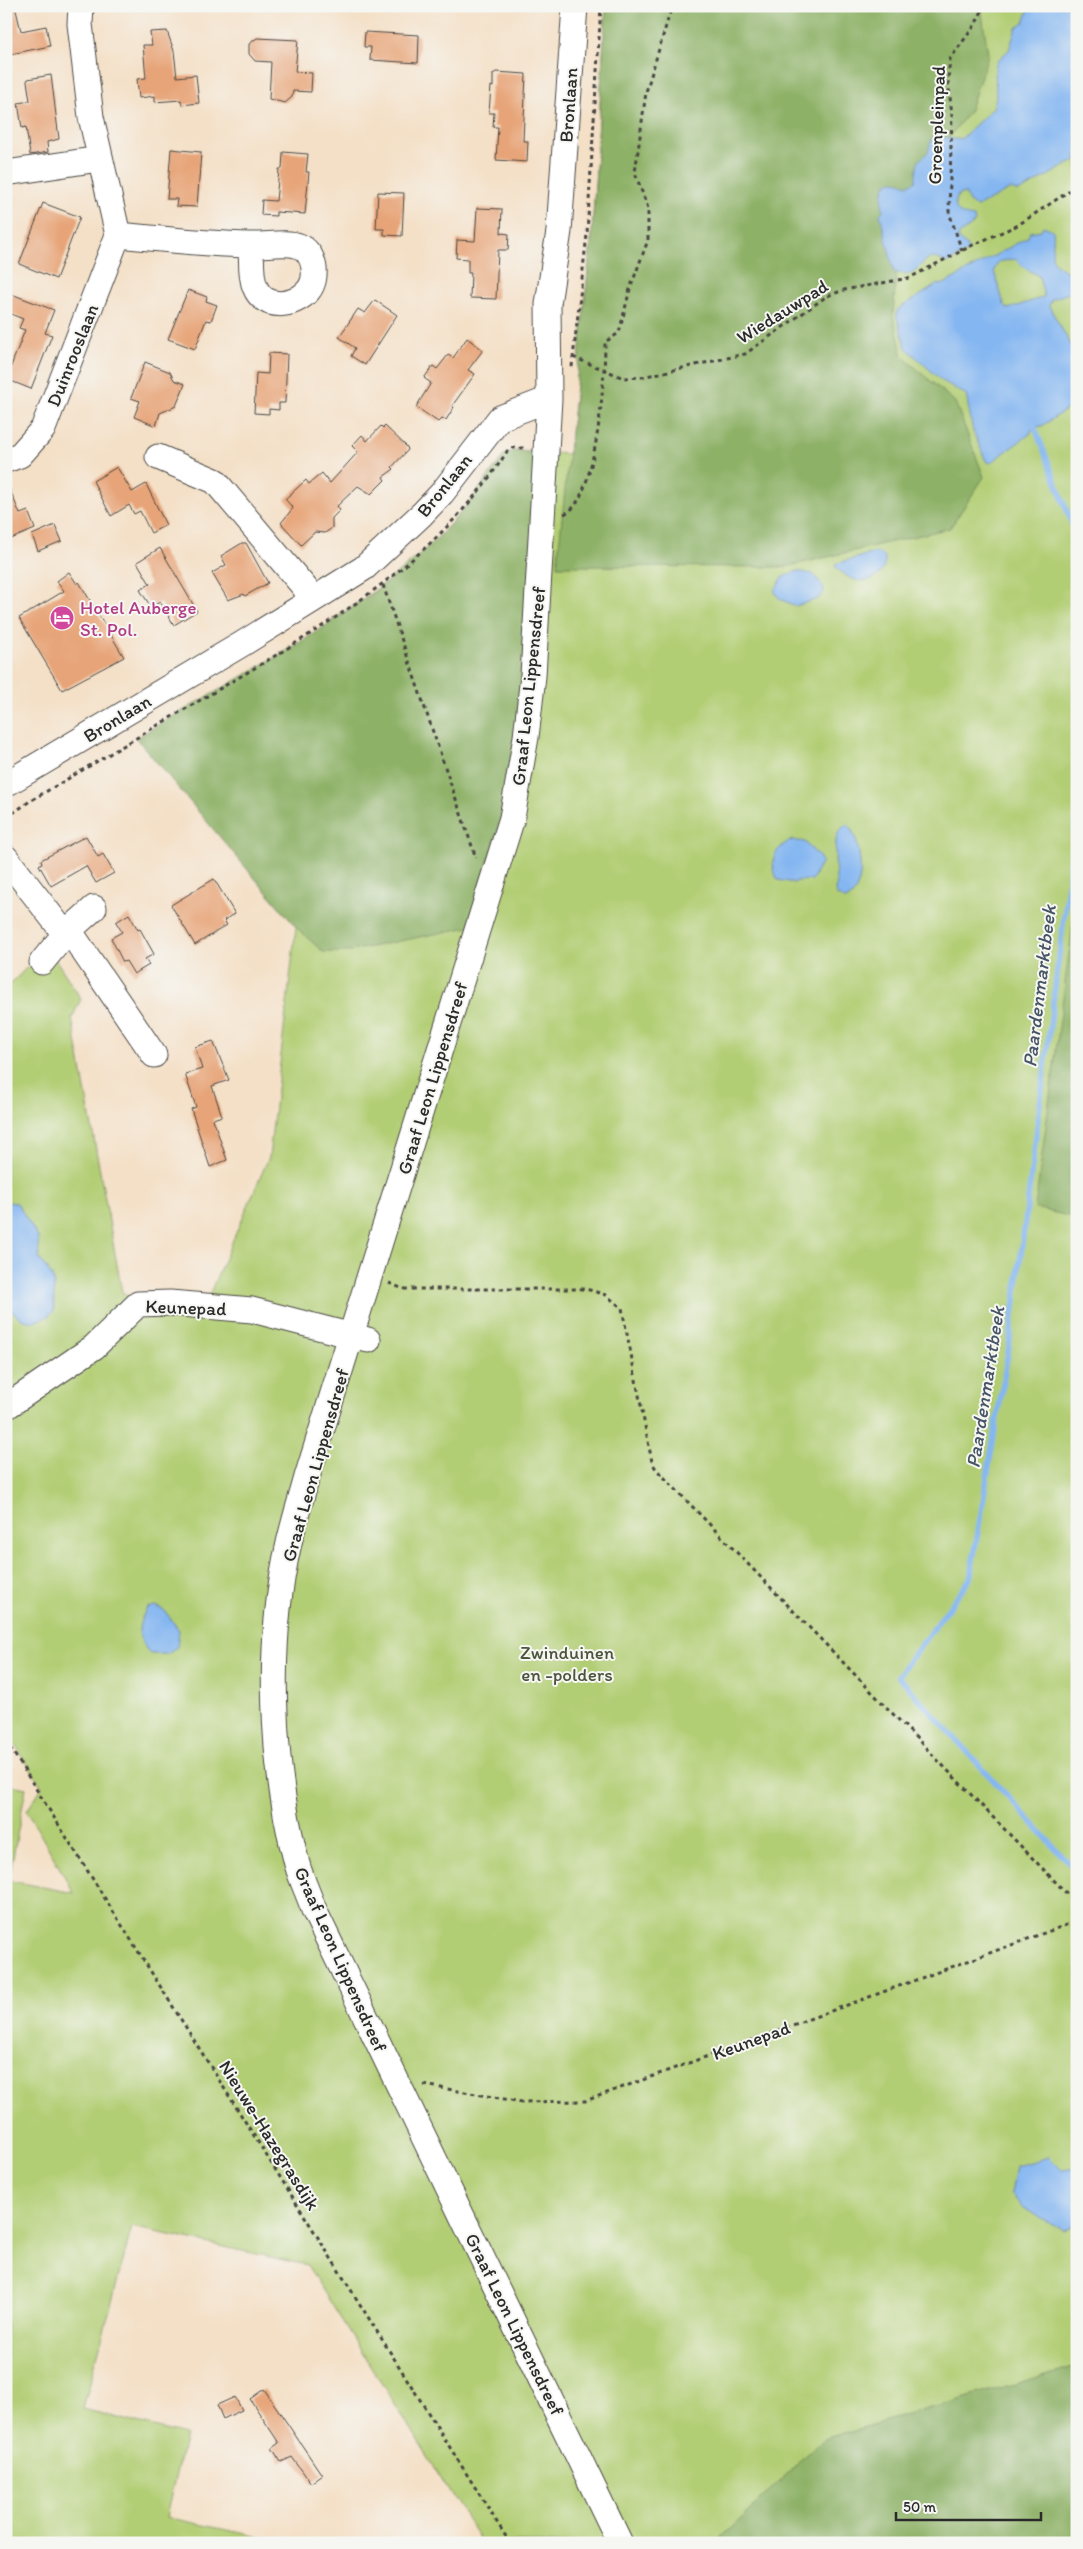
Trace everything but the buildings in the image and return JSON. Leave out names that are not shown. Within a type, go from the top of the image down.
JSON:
[{"type":"street","points":[[81,6],[80,24],[90,108],[99,159],[118,235],[251,246]]},
{"type":"street","name":"Bronlaan","points":[[6,784],[364,568],[422,514],[500,418],[549,399],[548,304],[559,230],[569,7]]},
{"type":"street","points":[[6,173],[99,159]]},
{"type":"street","name":"Duinrooslaan","points":[[6,460],[20,455],[42,429],[118,235]]},
{"type":"street","name":"Graaf Leon Lippensdreef","points":[[549,399],[533,676],[526,737],[512,818],[360,1338],[307,1477],[289,1545],[278,1617],[274,1677],[276,1720],[287,1814],[297,1865],[314,1910],[620,2543]]},
{"type":"street","points":[[158,457],[215,481],[305,588],[312,601]]},
{"type":"street","points":[[6,858],[67,932],[154,1055]]},
{"type":"street","points":[[42,962],[67,932],[94,908]]},
{"type":"street","name":"Keunepad","points":[[6,1407],[94,1347],[138,1304],[170,1303],[252,1310],[360,1338]]},
{"type":"path","name":"Wiedauwpad","points":[[601,6],[587,234],[573,357],[605,372],[624,378],[642,377],[746,354],[827,296],[844,290],[909,278],[1018,225],[1077,186]]},
{"type":"path","points":[[558,516],[568,512],[579,502],[585,490],[592,461],[605,372],[605,342],[619,333],[630,289],[648,240],[648,208],[635,174],[646,92],[672,6]]},
{"type":"path","name":"Groenpleinpad","points":[[962,252],[949,212],[952,115],[948,80],[950,59],[975,25],[983,9],[982,6]]},
{"type":"path","points":[[383,585],[476,859]]},
{"type":"path","points":[[386,1283],[391,1283],[403,1289],[586,1289],[606,1295],[622,1308],[652,1462],[656,1469],[1075,1900]]},
{"type":"path","name":"Nieuwe-Hazegrasdijk","points":[[6,1741],[510,2543]]},
{"type":"path","name":"Keunepad","points":[[416,2084],[522,2102],[585,2101],[1077,1920]]},
{"type":"green space","name":"Zwinduinen en -polders","points":[[606,6],[1077,6],[1077,2543],[482,2543],[307,2265],[132,2227],[83,2409],[185,2435],[166,2517],[287,2543],[6,2543],[6,1880],[74,1893],[27,1811],[42,1787],[6,1731],[6,989],[47,946],[81,999],[72,1018],[122,1292],[138,1301],[206,1302],[269,1157],[332,620],[390,579],[430,545],[460,513],[505,454],[514,451],[569,454],[592,234]]},
{"type":"green space","points":[[606,6],[981,6],[988,55],[969,112],[930,161],[897,260],[893,315],[903,357],[955,402],[984,477],[950,528],[785,567],[557,566],[592,234]]},
{"type":"green space","points":[[514,451],[537,452],[524,676],[501,818],[469,927],[346,952],[323,952],[297,928],[136,738],[295,645],[372,593],[408,565],[450,525],[505,454]]},
{"type":"green space","points":[[1077,893],[1077,1218],[1035,1208]]},
{"type":"green space","points":[[6,1784],[26,1788],[10,1873],[6,1873]]},
{"type":"green space","points":[[1077,2366],[1077,2543],[716,2543],[823,2439]]},
{"type":"water","points":[[1030,6],[1077,6],[1077,160],[1018,192],[1011,189],[977,207],[969,202],[965,193],[958,195],[955,204],[956,208],[964,215],[974,217],[975,222],[958,236],[967,246],[968,251],[948,263],[933,258],[928,259],[909,273],[894,272],[880,214],[883,211],[882,198],[885,187],[892,181],[907,185],[915,182],[918,162],[928,152],[932,138],[962,138],[993,108],[996,98],[995,66],[999,59],[1009,50],[1016,28],[1024,22]]},
{"type":"water","points":[[1043,226],[1053,230],[1053,260],[1062,269],[1071,273],[1074,284],[1072,292],[1052,299],[1049,306],[1072,347],[1077,363],[1077,402],[1042,426],[1033,427],[1030,434],[990,463],[986,461],[973,431],[966,395],[941,380],[906,348],[896,314],[898,309],[938,284],[942,285],[1028,237],[1030,232],[1041,230]],"holes":[[[1015,259],[1026,269],[1039,276],[1044,297],[1008,309],[1004,304],[994,271],[998,262]]]},
{"type":"water","points":[[877,552],[885,557],[885,563],[883,569],[876,577],[865,581],[858,581],[848,577],[836,568],[835,564]]},
{"type":"water","points":[[797,571],[813,574],[823,586],[824,592],[818,599],[796,606],[780,599],[774,591],[783,577]]},
{"type":"water","points":[[846,824],[854,834],[858,850],[860,875],[853,895],[846,900],[836,895],[835,859],[838,833]]},
{"type":"water","points":[[792,840],[805,842],[821,859],[822,862],[812,880],[794,883],[778,880],[773,867],[774,856],[781,847]]},
{"type":"water","points":[[6,1202],[17,1203],[38,1237],[39,1258],[52,1276],[54,1311],[41,1320],[26,1320],[6,1308]]},
{"type":"water","points":[[155,1606],[164,1610],[179,1630],[177,1647],[168,1654],[150,1654],[140,1637],[139,1627],[143,1615],[147,1608]]},
{"type":"water","points":[[1049,2157],[1062,2170],[1077,2168],[1077,2223],[1064,2230],[1023,2208],[1011,2194],[1016,2166]]},
{"type":"waterway","name":"Paardenmarktbeek","points":[[1032,420],[1077,537]]},
{"type":"waterway","name":"Paardenmarktbeek","points":[[1077,815],[1009,1347],[970,1579],[898,1676],[1077,1872]]},
{"type":"place","name":"Hotel Auberge St. Pol.","points":[[62,618]]}]
